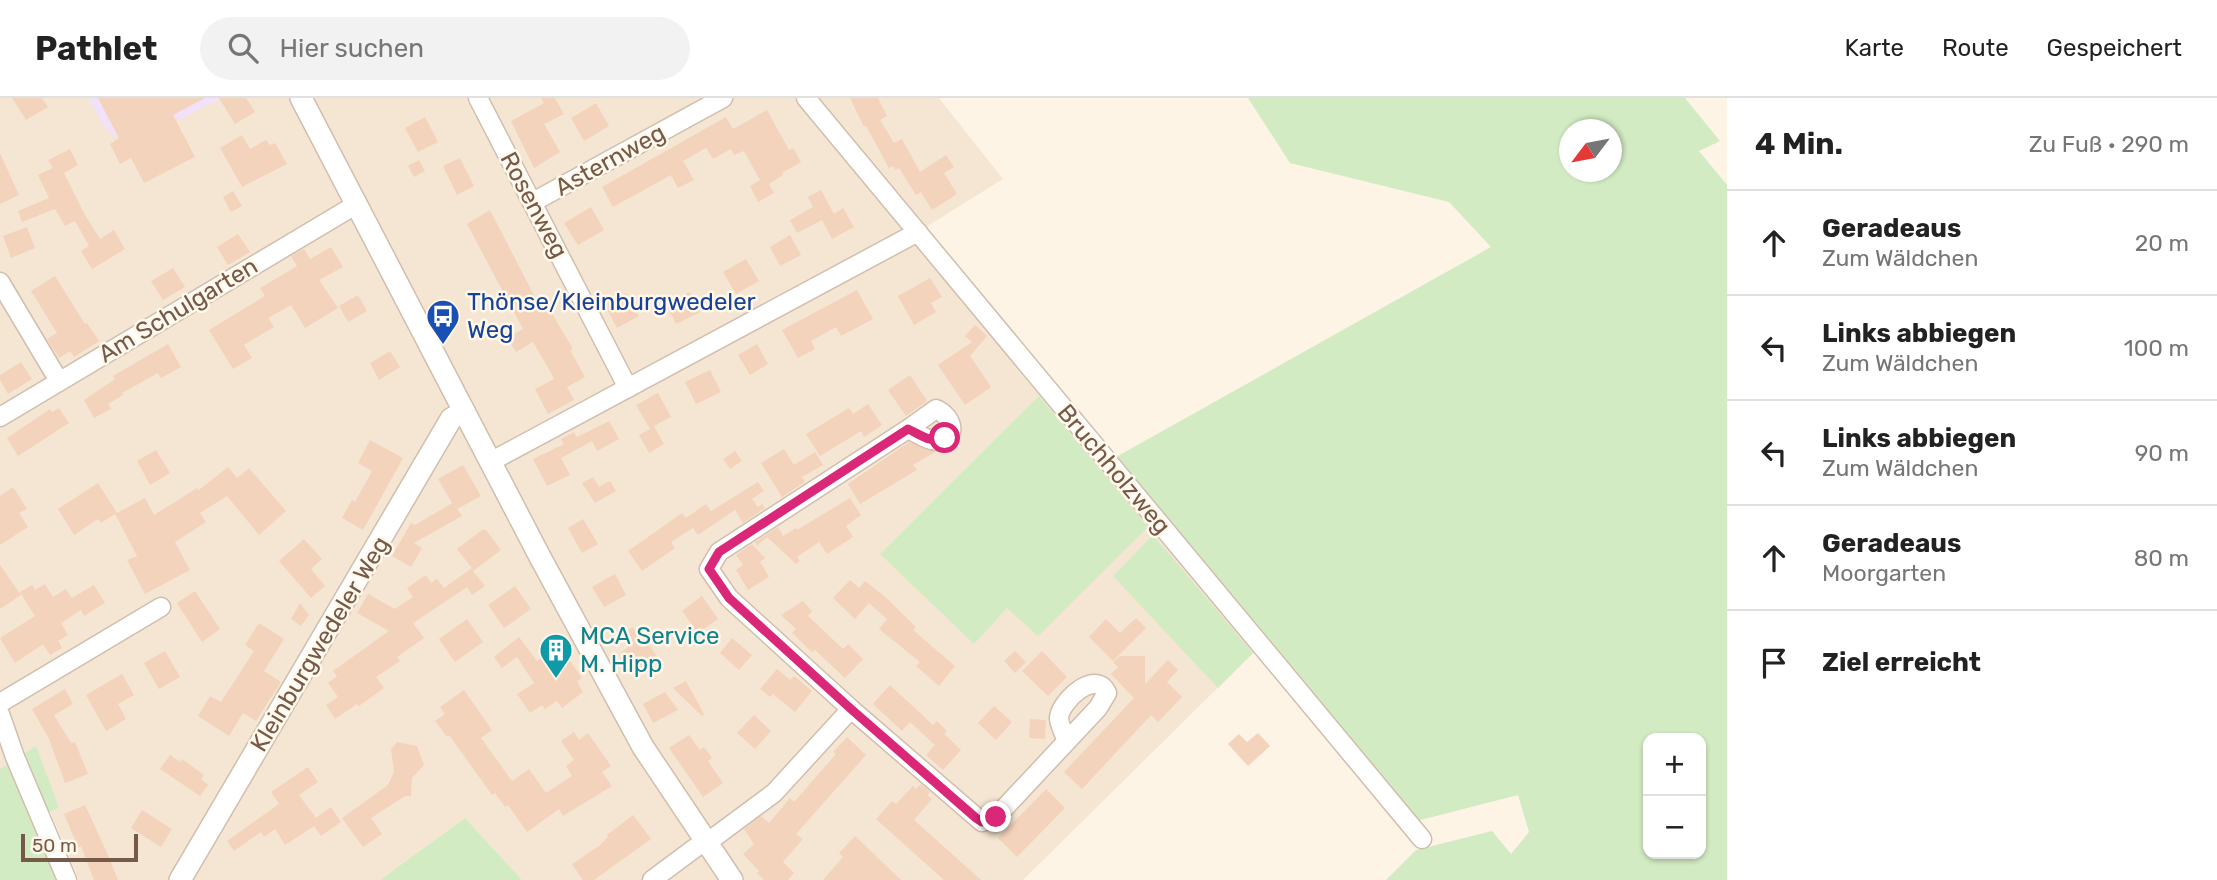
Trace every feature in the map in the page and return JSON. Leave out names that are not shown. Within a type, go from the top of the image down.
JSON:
[{"type":"street","points":[[301,98],[490,462],[643,747],[732,880]]},
{"type":"street","name":"Rosenweg","points":[[478,98],[628,388]]},
{"type":"street","name":"Asternweg","points":[[533,202],[723,98]]},
{"type":"street","name":"Bruchholzweg","points":[[806,98],[1422,839]]},
{"type":"street","name":"Am Schulgarten","points":[[0,417],[357,204]]},
{"type":"street","points":[[490,462],[918,232]]},
{"type":"street","points":[[0,282],[59,381]]},
{"type":"street","name":"Kleinburgwedeler Weg","points":[[180,880],[452,419],[464,411]]},
{"type":"street","points":[[908,429],[719,552],[709,569],[729,598],[851,709],[982,822],[996,817],[1067,741]]},
{"type":"street","points":[[0,703],[161,607]]},
{"type":"street","points":[[652,880],[774,793],[851,709]]},
{"type":"street","points":[[0,714],[15,757],[67,880]]},
{"type":"shaded area","points":[[0,98],[939,98],[1003,179],[918,232],[1255,651],[1023,880],[522,880],[465,818],[380,880],[79,880],[50,811],[58,808],[36,747],[0,769]]},
{"type":"shaded area","points":[[88,98],[222,98],[179,120],[165,109],[113,136],[105,128]]},
{"type":"green space","points":[[1248,98],[1685,98],[1720,141],[1699,151],[1727,185],[1727,880],[1386,880],[1416,850],[1492,831],[1511,854],[1529,832],[1518,795],[1409,823],[1268,643],[1116,457],[1491,247],[1449,202],[1290,163]]},
{"type":"green space","points":[[1039,396],[1148,527],[1038,636],[1007,608],[974,644],[880,554]]},
{"type":"green space","points":[[1153,535],[1253,653],[1218,688],[1113,576]]},
{"type":"green space","points":[[36,746],[59,808],[31,819],[56,880],[0,880],[0,769]]},
{"type":"green space","points":[[465,818],[522,880],[380,880]]},
{"type":"building","points":[[12,98],[42,98],[48,107],[26,120]]},
{"type":"building","points":[[98,98],[205,98],[173,115],[195,157],[144,183],[131,158],[120,164],[110,144],[119,138]]},
{"type":"building","points":[[219,98],[246,98],[255,112],[235,124]]},
{"type":"building","points":[[541,98],[555,98],[564,114],[544,124],[560,152],[534,168],[511,121],[544,103]]},
{"type":"building","points":[[850,98],[878,98],[887,116],[880,120],[894,143],[902,139],[920,172],[946,155],[954,167],[944,173],[957,194],[932,210],[921,192],[916,195],[899,168],[889,168]]},
{"type":"building","points":[[596,103],[609,126],[584,141],[571,118]]},
{"type":"building","points":[[767,110],[789,150],[793,148],[801,162],[769,184],[774,193],[758,202],[750,186],[760,180],[744,151],[734,155],[731,149],[713,159],[706,148],[683,161],[694,180],[678,188],[671,175],[613,207],[602,187],[726,117],[733,129]]},
{"type":"building","points":[[425,117],[438,142],[418,152],[405,128]]},
{"type":"building","points":[[242,135],[250,149],[266,140],[270,145],[275,143],[287,164],[242,187],[220,148]]},
{"type":"building","points":[[70,149],[78,165],[64,173],[85,215],[100,239],[114,230],[125,249],[92,269],[81,251],[89,246],[75,221],[65,226],[55,209],[22,222],[18,211],[49,198],[38,175],[53,168],[48,160]]},
{"type":"building","points":[[0,153],[19,195],[0,204]]},
{"type":"building","points":[[460,158],[474,186],[457,195],[443,166]]},
{"type":"building","points":[[419,160],[425,171],[414,177],[408,166]]},
{"type":"building","points":[[821,190],[834,214],[843,208],[854,227],[832,239],[822,220],[797,233],[790,220],[813,207],[808,197]]},
{"type":"building","points":[[233,191],[242,206],[231,212],[223,197]]},
{"type":"building","points":[[591,207],[604,230],[578,245],[564,223]]},
{"type":"building","points":[[490,210],[542,311],[548,307],[573,349],[570,350],[585,377],[567,387],[574,400],[548,414],[535,389],[554,379],[533,342],[516,352],[507,338],[523,329],[467,224]]},
{"type":"building","points":[[27,227],[35,248],[11,258],[3,236]]},
{"type":"building","points":[[238,234],[250,252],[228,265],[217,247]]},
{"type":"building","points":[[790,235],[801,255],[780,266],[770,247]]},
{"type":"building","points":[[331,247],[343,267],[319,280],[338,308],[305,328],[291,305],[268,318],[274,327],[244,345],[252,358],[233,369],[209,330],[265,296],[260,288],[297,266],[291,256],[304,249],[310,259]]},
{"type":"building","points":[[746,259],[759,281],[736,294],[723,272]]},
{"type":"building","points":[[173,268],[185,287],[163,300],[151,281]]},
{"type":"building","points":[[55,276],[99,341],[74,357],[70,351],[59,358],[47,339],[57,333],[31,291]]},
{"type":"building","points":[[930,278],[942,297],[931,303],[936,312],[914,325],[898,296]]},
{"type":"building","points":[[857,290],[873,319],[841,336],[836,327],[811,341],[815,349],[798,358],[782,330]]},
{"type":"building","points":[[690,292],[700,312],[676,324],[666,304]]},
{"type":"building","points":[[626,293],[639,316],[617,328],[605,305]]},
{"type":"building","points":[[358,295],[367,311],[348,322],[339,306]]},
{"type":"building","points":[[975,325],[987,336],[970,356],[991,387],[965,405],[938,365],[972,342],[965,336]]},
{"type":"building","points":[[168,344],[181,367],[161,378],[158,373],[122,393],[123,395],[108,404],[111,409],[94,418],[84,400],[115,379],[113,376]]},
{"type":"building","points":[[757,344],[768,364],[750,375],[738,355]]},
{"type":"building","points":[[390,351],[400,367],[379,380],[370,363]]},
{"type":"building","points":[[21,362],[32,379],[8,394],[0,375]]},
{"type":"building","points":[[710,370],[721,392],[696,404],[685,382]]},
{"type":"building","points":[[910,375],[927,401],[906,416],[888,390]]},
{"type":"building","points":[[658,393],[671,417],[654,426],[664,444],[649,453],[639,435],[652,428],[650,429],[636,405]]},
{"type":"building","points":[[868,404],[882,425],[864,437],[861,431],[820,456],[806,434],[849,408],[853,414]]},
{"type":"building","points":[[59,408],[69,423],[18,456],[7,438],[50,409],[52,412]]},
{"type":"building","points":[[609,421],[619,439],[597,451],[592,441],[561,458],[570,475],[547,486],[533,459],[564,444],[561,439],[574,432],[577,437]]},
{"type":"building","points":[[370,440],[403,458],[363,530],[342,518],[352,500],[355,502],[372,471],[358,463]]},
{"type":"building","points":[[909,442],[935,452],[913,465],[917,470],[860,504],[848,484]]},
{"type":"building","points":[[784,449],[794,465],[815,452],[823,465],[802,477],[805,482],[782,497],[761,463]]},
{"type":"building","points":[[156,450],[170,473],[150,485],[137,461]]},
{"type":"building","points":[[735,451],[742,461],[730,469],[723,459]]},
{"type":"building","points":[[463,465],[481,496],[457,509],[462,516],[414,543],[422,548],[411,567],[392,556],[411,523],[415,525],[452,503],[438,479]]},
{"type":"building","points":[[228,467],[237,478],[249,468],[286,511],[259,535],[227,496],[200,513],[206,522],[175,542],[190,570],[145,594],[127,560],[137,556],[115,514],[101,523],[98,519],[74,535],[58,509],[98,483],[117,513],[145,498],[154,515],[197,488],[199,490]]},
{"type":"building","points":[[593,477],[599,487],[610,481],[616,491],[595,503],[582,483]]},
{"type":"building","points":[[758,482],[764,491],[752,499],[758,507],[762,504],[765,508],[743,523],[735,510],[698,535],[693,528],[671,542],[675,548],[642,571],[628,551],[682,513],[686,518],[706,504],[711,511]]},
{"type":"building","points":[[13,487],[27,509],[19,513],[28,527],[0,545],[0,496]]},
{"type":"building","points":[[850,498],[861,515],[846,526],[853,537],[827,554],[819,542],[797,557],[800,561],[796,564],[767,537],[757,546],[755,542],[778,527],[783,536],[796,528],[797,530]]},
{"type":"building","points":[[583,519],[598,544],[582,553],[568,528]]},
{"type":"building","points":[[482,530],[486,530],[501,550],[473,571],[485,586],[472,595],[467,587],[413,623],[424,638],[397,657],[400,661],[376,677],[384,688],[335,719],[326,705],[338,697],[328,683],[337,676],[333,671],[389,631],[357,613],[368,594],[395,609],[413,597],[407,588],[426,575],[431,583],[437,579],[444,588],[472,568],[457,549]]},
{"type":"building","points":[[304,539],[322,559],[311,569],[325,586],[311,598],[279,561]]},
{"type":"building","points":[[752,544],[765,558],[760,562],[769,577],[748,590],[736,570],[743,565],[736,555]]},
{"type":"building","points":[[0,565],[21,595],[0,609]]},
{"type":"building","points":[[615,574],[626,595],[604,607],[592,587]]},
{"type":"building","points":[[850,580],[859,588],[865,581],[884,596],[916,627],[913,630],[955,666],[939,686],[916,666],[920,662],[879,629],[887,619],[869,603],[855,619],[833,598]]},
{"type":"building","points":[[45,584],[53,597],[66,589],[72,598],[94,585],[105,603],[84,616],[81,610],[61,623],[68,635],[58,641],[62,648],[50,655],[43,644],[15,663],[0,638],[35,616],[20,592],[32,585],[35,590]]},
{"type":"building","points":[[515,586],[531,609],[504,628],[488,605]]},
{"type":"building","points":[[195,591],[220,629],[202,642],[177,603]]},
{"type":"building","points":[[702,596],[718,619],[698,633],[682,611]]},
{"type":"building","points":[[803,601],[812,611],[808,616],[843,649],[848,644],[863,659],[845,678],[792,633],[796,629],[781,615]]},
{"type":"building","points":[[300,603],[309,615],[301,626],[291,619]]},
{"type":"building","points":[[1136,618],[1146,628],[1113,661],[1089,637],[1106,619],[1120,633]]},
{"type":"building","points":[[467,619],[483,642],[455,662],[439,639]]},
{"type":"building","points":[[259,623],[284,639],[264,671],[281,682],[256,721],[243,713],[229,736],[198,716],[210,696],[221,702],[254,651],[245,645]]},
{"type":"building","points":[[633,627],[641,639],[644,637],[659,660],[636,675],[621,652],[628,648],[620,635]]},
{"type":"building","name":"MCA Service M. Hipp","points":[[519,637],[537,661],[556,648],[564,661],[568,658],[582,678],[577,681],[583,692],[562,708],[557,701],[545,709],[542,705],[530,713],[517,694],[534,683],[517,657],[502,668],[494,657]]},
{"type":"building","points":[[732,638],[752,655],[739,670],[720,653]]},
{"type":"building","points":[[165,651],[180,677],[159,689],[144,663]]},
{"type":"building","points":[[1015,651],[1026,662],[1015,673],[1004,661]]},
{"type":"building","points":[[1042,651],[1067,677],[1048,696],[1022,671]]},
{"type":"building","points":[[1120,656],[1145,656],[1145,684],[1168,660],[1178,670],[1167,682],[1182,697],[1158,722],[1151,715],[1082,789],[1064,772],[1134,698],[1111,674],[1118,667],[1113,662]]},
{"type":"building","points":[[777,669],[790,680],[794,676],[812,691],[795,712],[773,694],[770,697],[760,689]]},
{"type":"building","points":[[122,674],[134,695],[118,704],[126,719],[106,731],[86,695]]},
{"type":"building","points":[[686,681],[704,714],[702,716],[673,688]]},
{"type":"building","points":[[890,685],[933,725],[937,721],[947,731],[944,734],[961,750],[943,770],[926,755],[935,745],[910,722],[902,731],[873,704]]},
{"type":"building","points":[[65,689],[73,704],[54,715],[71,743],[75,742],[88,774],[65,783],[49,739],[32,709]]},
{"type":"building","points":[[464,690],[492,730],[481,738],[512,781],[529,769],[546,793],[572,776],[566,766],[574,760],[561,741],[574,732],[579,740],[588,733],[611,766],[602,772],[612,786],[563,816],[559,809],[527,832],[508,805],[505,807],[495,793],[492,795],[449,735],[447,737],[435,721],[445,714],[440,707]]},
{"type":"building","points":[[665,692],[678,710],[653,723],[643,704]]},
{"type":"building","points":[[994,706],[1012,722],[996,740],[978,723]]},
{"type":"building","points":[[754,715],[771,731],[755,749],[737,733]]},
{"type":"building","points":[[1030,719],[1046,720],[1045,739],[1029,738]]},
{"type":"building","points":[[1258,733],[1270,746],[1248,766],[1228,744],[1239,734],[1247,742]]},
{"type":"building","points":[[689,735],[700,750],[704,747],[712,758],[708,761],[723,783],[703,797],[669,748]]},
{"type":"building","points":[[847,737],[866,755],[796,834],[803,839],[783,862],[794,873],[788,880],[764,880],[743,854],[754,844],[744,829],[761,816],[769,823],[790,798],[794,802],[836,754],[833,752]]},
{"type":"building","points":[[397,742],[417,746],[424,765],[412,778],[411,796],[405,796],[371,818],[382,834],[363,847],[342,818],[388,785],[394,772],[391,749]]},
{"type":"building","points":[[170,755],[180,762],[182,759],[204,775],[201,779],[208,785],[200,796],[160,769]]},
{"type":"building","points":[[308,767],[318,782],[299,795],[316,818],[331,807],[341,822],[321,836],[314,826],[285,845],[275,829],[264,837],[261,832],[234,851],[227,841],[279,804],[271,792]]},
{"type":"building","points":[[921,784],[930,792],[927,795],[932,799],[914,820],[981,880],[944,880],[876,819],[892,801],[896,804],[913,786],[916,789]]},
{"type":"building","points":[[1046,789],[1065,808],[1017,857],[998,838]]},
{"type":"building","points":[[85,805],[118,880],[94,880],[81,846],[78,847],[64,814]]},
{"type":"building","points":[[142,810],[172,829],[161,847],[131,828]]},
{"type":"building","points":[[633,815],[651,839],[594,880],[583,880],[572,864],[599,846],[607,835]]},
{"type":"building","points":[[855,836],[901,880],[823,880],[843,857],[839,853]]},
{"type":"place","name":"Thönse/Kleinburgwedeler Weg","points":[[443,346]]},
{"type":"place","name":"MCA Service M. Hipp","points":[[556,680]]},
{"type":"route","points":[[945,438],[938,441],[929,440],[908,429],[719,552],[709,569],[729,598],[976,818],[982,822],[996,817]]}]
